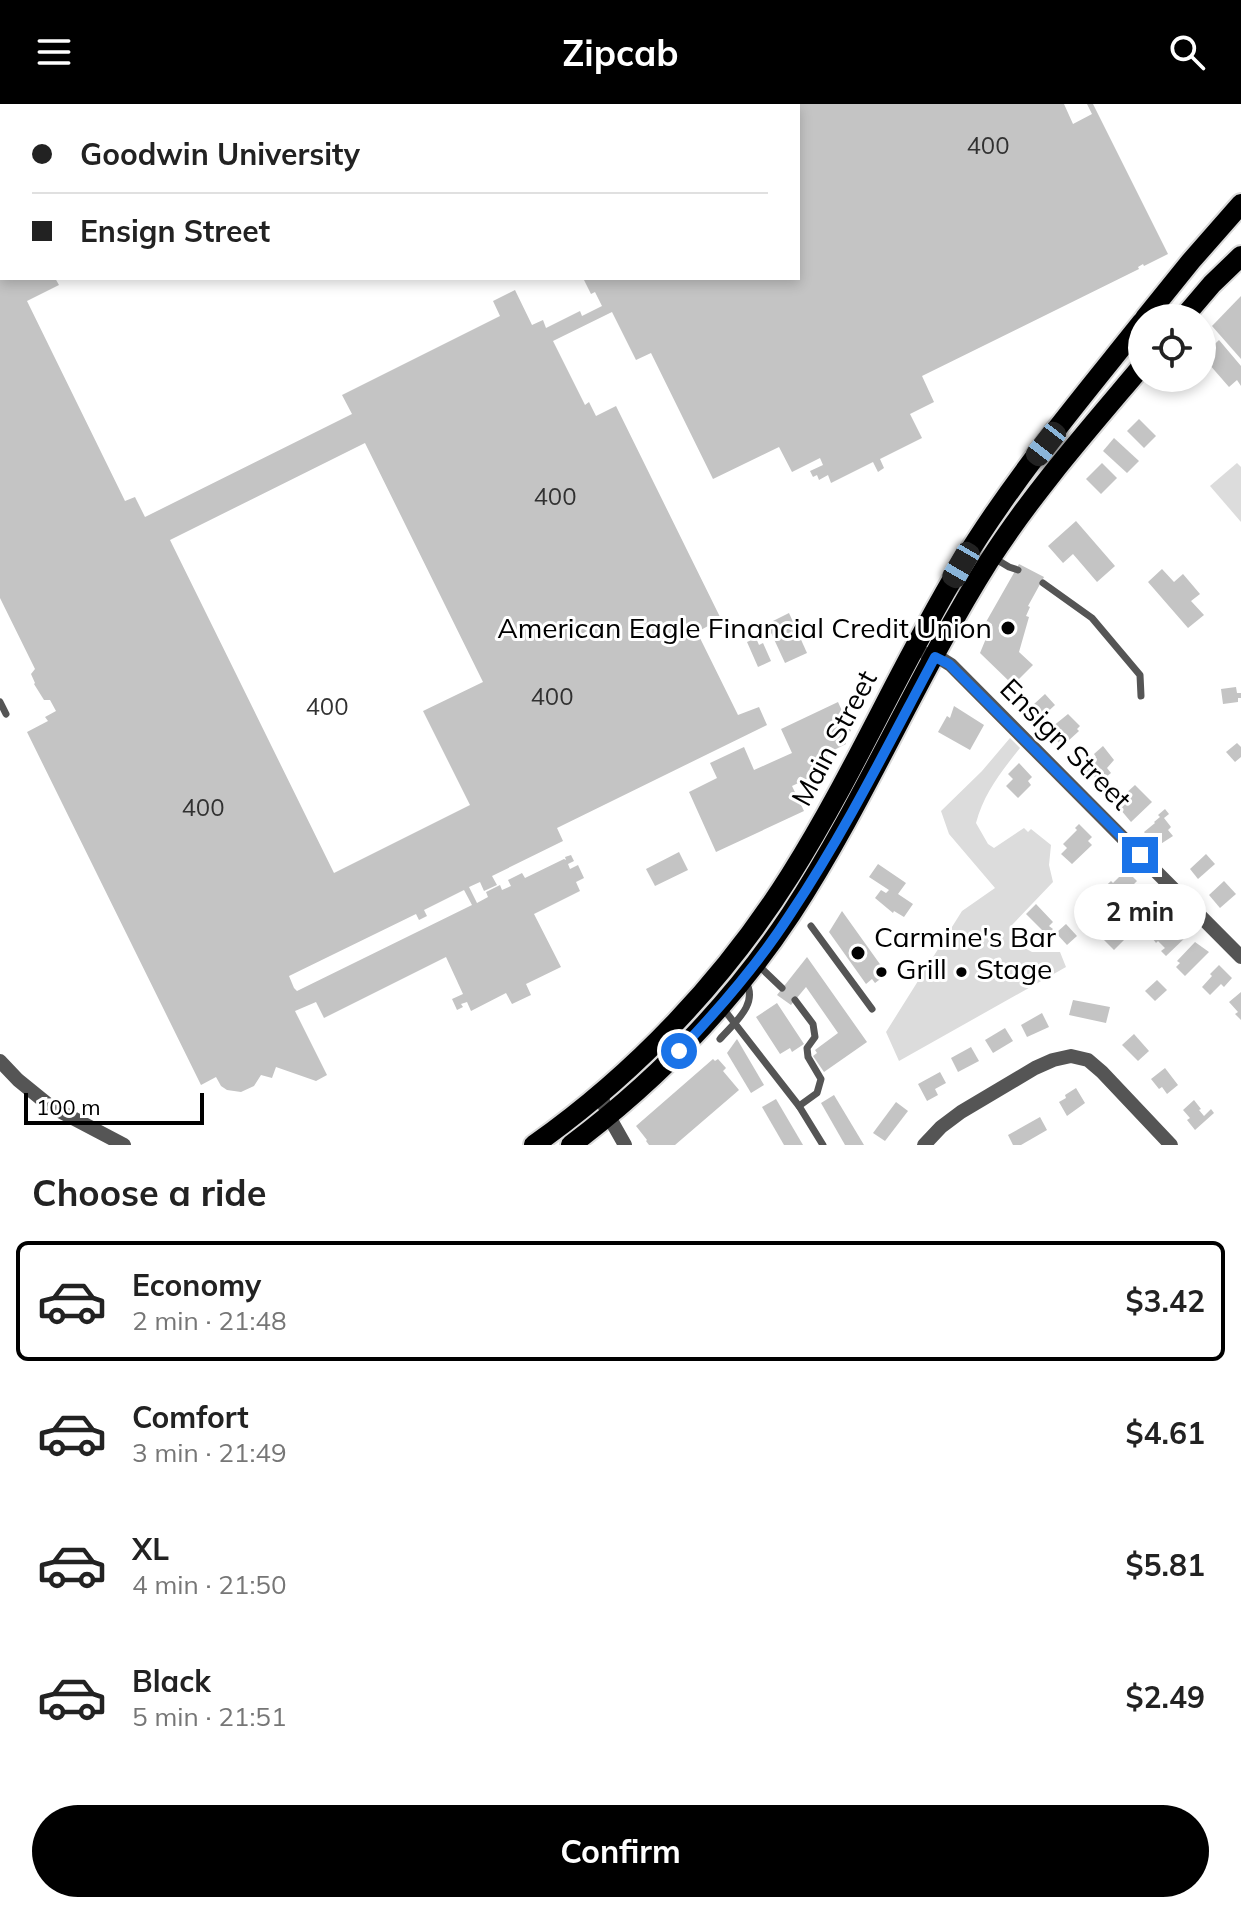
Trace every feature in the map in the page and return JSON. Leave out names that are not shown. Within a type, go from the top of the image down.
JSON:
[{"type":"main road","name":"Main Street","points":[[1157,304],[1241,204]]},
{"type":"main road","points":[[1195,304],[1241,256]]},
{"type":"main road","points":[[1191,261],[1212,284]]},
{"type":"main road","name":"Main Street","points":[[534,1145],[644,1054],[715,978],[761,918],[808,845],[961,565],[995,512],[1128,340]]},
{"type":"main road","name":"Main Street","points":[[571,1145],[664,1065],[721,1006],[792,913],[992,557],[1051,474],[1128,383]]},
{"type":"main road","points":[[995,512],[1013,525]]},
{"type":"street","name":"Ensign Street","points":[[914,649],[949,664],[1241,957]]},
{"type":"street","points":[[924,1145],[961,1112],[1035,1068],[1071,1056],[1088,1060],[1102,1072],[1171,1145]]},
{"type":"street","points":[[0,1061],[50,1106],[124,1145]]},
{"type":"street","points":[[600,1093],[625,1145]]},
{"type":"lane","points":[[992,557],[1018,570]]},
{"type":"lane","points":[[1043,583],[1092,618],[1140,675],[1141,696]]},
{"type":"lane","points":[[0,702],[6,714]]},
{"type":"lane","points":[[811,926],[872,1009]]},
{"type":"lane","points":[[756,962],[782,988]]},
{"type":"lane","points":[[720,1039],[744,1012],[750,1000],[748,985],[743,979]]},
{"type":"lane","points":[[795,1000],[813,1024],[815,1037],[807,1048],[808,1057],[821,1079],[817,1093],[799,1106]]},
{"type":"lane","points":[[721,1006],[799,1106],[823,1145]]},
{"type":"shaded area","points":[[1237,463],[1241,467],[1241,522],[1210,486]]},
{"type":"shaded area","points":[[1010,738],[1020,748],[988,792],[976,823],[988,844],[994,848],[1024,828],[1028,832],[1031,829],[1051,845],[1049,865],[1053,882],[1012,925],[1017,944],[1032,952],[1060,952],[1066,967],[899,1061],[886,1032],[962,911],[995,888],[949,834],[941,811]]},
{"type":"building","points":[[800,104],[1064,104],[1073,124],[1092,114],[1087,104],[1093,104],[1168,254],[922,376],[934,402],[910,414],[922,438],[880,459],[884,468],[878,472],[873,462],[831,483],[828,475],[819,480],[810,471],[823,465],[820,458],[792,472],[779,447],[713,479],[651,353],[636,360],[612,312],[553,341],[585,405],[589,402],[596,416],[616,406],[721,619],[697,632],[738,715],[759,707],[767,725],[557,828],[563,841],[492,876],[497,885],[484,891],[480,882],[469,887],[477,903],[488,897],[486,892],[500,885],[502,890],[511,886],[508,880],[522,873],[525,878],[571,855],[574,861],[568,864],[570,869],[578,865],[584,878],[576,882],[580,891],[534,914],[561,967],[526,984],[531,995],[512,1004],[506,993],[471,1011],[467,1002],[457,1010],[452,999],[463,994],[446,957],[324,1018],[316,1002],[295,1011],[327,1075],[316,1081],[276,1067],[272,1078],[261,1075],[254,1086],[241,1092],[227,1090],[216,1077],[201,1085],[27,732],[48,721],[45,717],[56,711],[34,684],[31,674],[35,669],[0,598],[0,280],[56,280],[59,285],[27,301],[125,501],[135,497],[145,517],[352,414],[342,395],[500,316],[493,301],[515,290],[532,325],[543,320],[546,328],[580,311],[582,316],[602,306],[595,292],[591,294],[584,280],[800,280]],"holes":[[[365,443],[483,682],[423,711],[470,805],[334,873],[170,540]],[[464,890],[472,905],[297,991],[294,988],[289,976],[416,914],[419,920],[427,916],[424,910]]]},
{"type":"building","points":[[1241,296],[1241,359],[1216,331],[1216,322]]},
{"type":"building","points":[[1219,340],[1241,366],[1241,386],[1237,380],[1229,387],[1216,372],[1216,343]]},
{"type":"building","points":[[1139,419],[1156,436],[1144,448],[1127,431]]},
{"type":"building","points":[[1114,438],[1139,461],[1127,473],[1103,451]]},
{"type":"building","points":[[1102,463],[1117,478],[1101,494],[1086,479]]},
{"type":"building","points":[[1076,521],[1115,566],[1097,582],[1073,554],[1063,563],[1048,546]]},
{"type":"building","points":[[1019,564],[1044,577],[1028,606],[1026,616],[1029,617],[1019,652],[1033,665],[1013,685],[980,653],[992,624],[986,622]]},
{"type":"building","points":[[1162,569],[1174,582],[1183,574],[1200,594],[1191,601],[1204,615],[1188,628],[1148,582]]},
{"type":"building","points":[[789,613],[807,653],[785,663],[767,624]]},
{"type":"building","points":[[756,638],[759,645],[763,643],[771,661],[758,667],[747,642]]},
{"type":"building","points":[[1236,687],[1237,693],[1241,693],[1238,702],[1223,704],[1221,689]]},
{"type":"building","points":[[1045,694],[1055,705],[1041,718],[1033,705]]},
{"type":"building","points":[[838,702],[851,731],[842,735],[846,744],[826,754],[832,767],[792,786],[804,811],[716,852],[689,792],[717,778],[710,763],[744,747],[754,770],[792,753],[781,729]]},
{"type":"building","points":[[954,706],[984,725],[970,750],[938,732],[947,716],[950,718]]},
{"type":"building","points":[[1068,714],[1080,726],[1079,731],[1067,742],[1064,739],[1059,743],[1052,735],[1056,731],[1052,727]]},
{"type":"building","points":[[1237,743],[1241,747],[1241,757],[1235,762],[1226,752]]},
{"type":"building","points":[[1103,746],[1114,760],[1107,768],[1111,773],[1106,777],[1103,773],[1097,779],[1084,769],[1093,765],[1090,763],[1096,757],[1094,754]]},
{"type":"building","points":[[1019,763],[1032,777],[1028,781],[1031,785],[1018,798],[1006,786],[1013,779],[1008,774]]},
{"type":"building","points":[[1135,785],[1152,802],[1131,822],[1120,809],[1127,802],[1124,795]]},
{"type":"building","points":[[1165,809],[1169,814],[1164,818],[1173,836],[1156,847],[1144,832]]},
{"type":"building","points":[[1079,824],[1092,837],[1088,841],[1092,845],[1072,864],[1061,854],[1067,848],[1063,844]]},
{"type":"building","points":[[679,852],[688,870],[655,886],[646,869]]},
{"type":"building","points":[[1206,854],[1215,864],[1198,879],[1190,869]]},
{"type":"building","points":[[878,864],[906,883],[898,894],[913,904],[904,917],[893,913],[875,898],[881,890],[886,893],[889,890],[869,877]]},
{"type":"building","points":[[1126,870],[1137,881],[1132,886],[1136,889],[1113,911],[1107,912],[1093,898]]},
{"type":"building","points":[[1224,881],[1236,894],[1220,908],[1209,895]]},
{"type":"building","points":[[1152,897],[1163,905],[1163,909],[1146,926],[1139,919],[1145,913],[1140,909]]},
{"type":"building","points":[[1036,904],[1053,922],[1049,926],[1053,929],[1047,935],[1026,914]]},
{"type":"building","name":"Carmine's Bar • Grill • Stage","points":[[842,911],[887,974],[875,983],[872,979],[866,984],[829,932]]},
{"type":"building","points":[[1171,917],[1188,935],[1166,956],[1161,951],[1165,948],[1158,941],[1156,943],[1153,934]]},
{"type":"building","points":[[1066,924],[1077,936],[1067,945],[1056,933]]},
{"type":"building","points":[[1114,928],[1125,939],[1114,950],[1103,939]]},
{"type":"building","points":[[1195,942],[1209,952],[1185,976],[1176,967],[1180,963],[1177,961]]},
{"type":"building","points":[[807,957],[867,1042],[824,1072],[813,1056],[817,1053],[815,1050],[838,1033],[806,987],[791,1005],[777,995]]},
{"type":"building","points":[[1219,965],[1232,978],[1210,995],[1202,987]]},
{"type":"building","points":[[1157,980],[1167,990],[1155,1001],[1145,991]]},
{"type":"building","points":[[1241,992],[1241,1020],[1229,1002]]},
{"type":"building","points":[[1073,1000],[1110,1007],[1106,1023],[1069,1015]]},
{"type":"building","points":[[777,1003],[804,1044],[792,1052],[790,1048],[780,1054],[756,1017]]},
{"type":"building","points":[[1042,1013],[1049,1027],[1027,1037],[1021,1025]]},
{"type":"building","points":[[1005,1028],[1013,1041],[993,1053],[985,1040]]},
{"type":"building","points":[[1134,1034],[1149,1051],[1138,1061],[1122,1045]]},
{"type":"building","points":[[737,1039],[764,1085],[751,1093],[727,1053]]},
{"type":"building","points":[[971,1047],[979,1061],[958,1072],[951,1058]]},
{"type":"building","points":[[713,1059],[718,1059],[726,1068],[723,1071],[739,1090],[675,1145],[649,1145],[636,1126]]},
{"type":"building","points":[[1165,1068],[1178,1085],[1167,1094],[1151,1079]]},
{"type":"building","points":[[940,1072],[946,1083],[935,1089],[938,1095],[927,1101],[918,1084]]},
{"type":"building","points":[[1076,1088],[1085,1103],[1067,1116],[1059,1102]]},
{"type":"building","points":[[834,1095],[864,1145],[845,1145],[821,1103]]},
{"type":"building","points":[[776,1099],[803,1145],[784,1145],[762,1107]]},
{"type":"building","points":[[1194,1100],[1204,1116],[1211,1109],[1214,1113],[1195,1130],[1183,1110]]},
{"type":"building","points":[[896,1102],[908,1111],[885,1141],[873,1133]]},
{"type":"building","points":[[1040,1117],[1047,1130],[1021,1145],[1013,1145],[1008,1135]]},
{"type":"place","name":"American Eagle Financial Credit Union","points":[[1008,628]]},
{"type":"place","name":"Carmine's Bar • Grill • Stage","points":[[858,953]]},
{"type":"route","points":[[679,1051],[739,983],[792,913],[838,836],[935,657],[949,664],[1140,855]]}]
